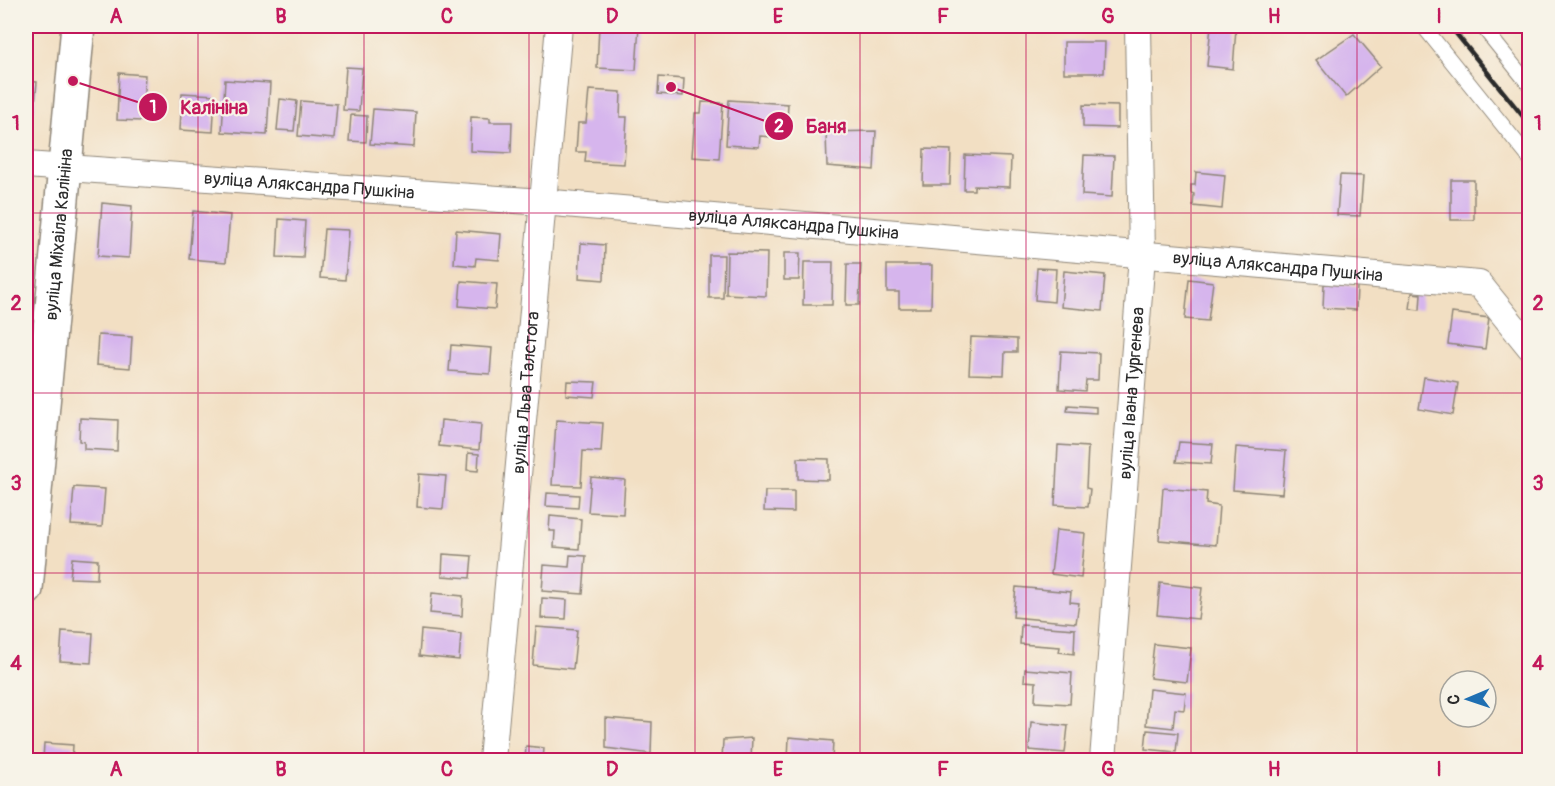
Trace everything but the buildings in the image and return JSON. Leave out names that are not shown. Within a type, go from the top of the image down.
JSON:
[{"type":"main road","name":"вуліца Міхаіла Калініна","points":[[26,589],[78,26]]},
{"type":"street","name":"вуліца Льва Талстога","points":[[492,760],[559,26]]},
{"type":"street","name":"вуліца Івана Тургенева","points":[[1103,760],[1142,256],[1138,26]]},
{"type":"street","name":"вуліца Аляксандра Пушкіна","points":[[26,165],[542,202],[1479,284],[1530,347]]},
{"type":"lane","points":[[1423,26],[1530,159]]},
{"type":"lane","points":[[1482,26],[1530,86]]},
{"type":"railway","points":[[1450,26],[1530,125]]},
{"type":"place","name":"Калініна","points":[[73,81]]},
{"type":"place","name":"Баня","points":[[671,87]]}]
